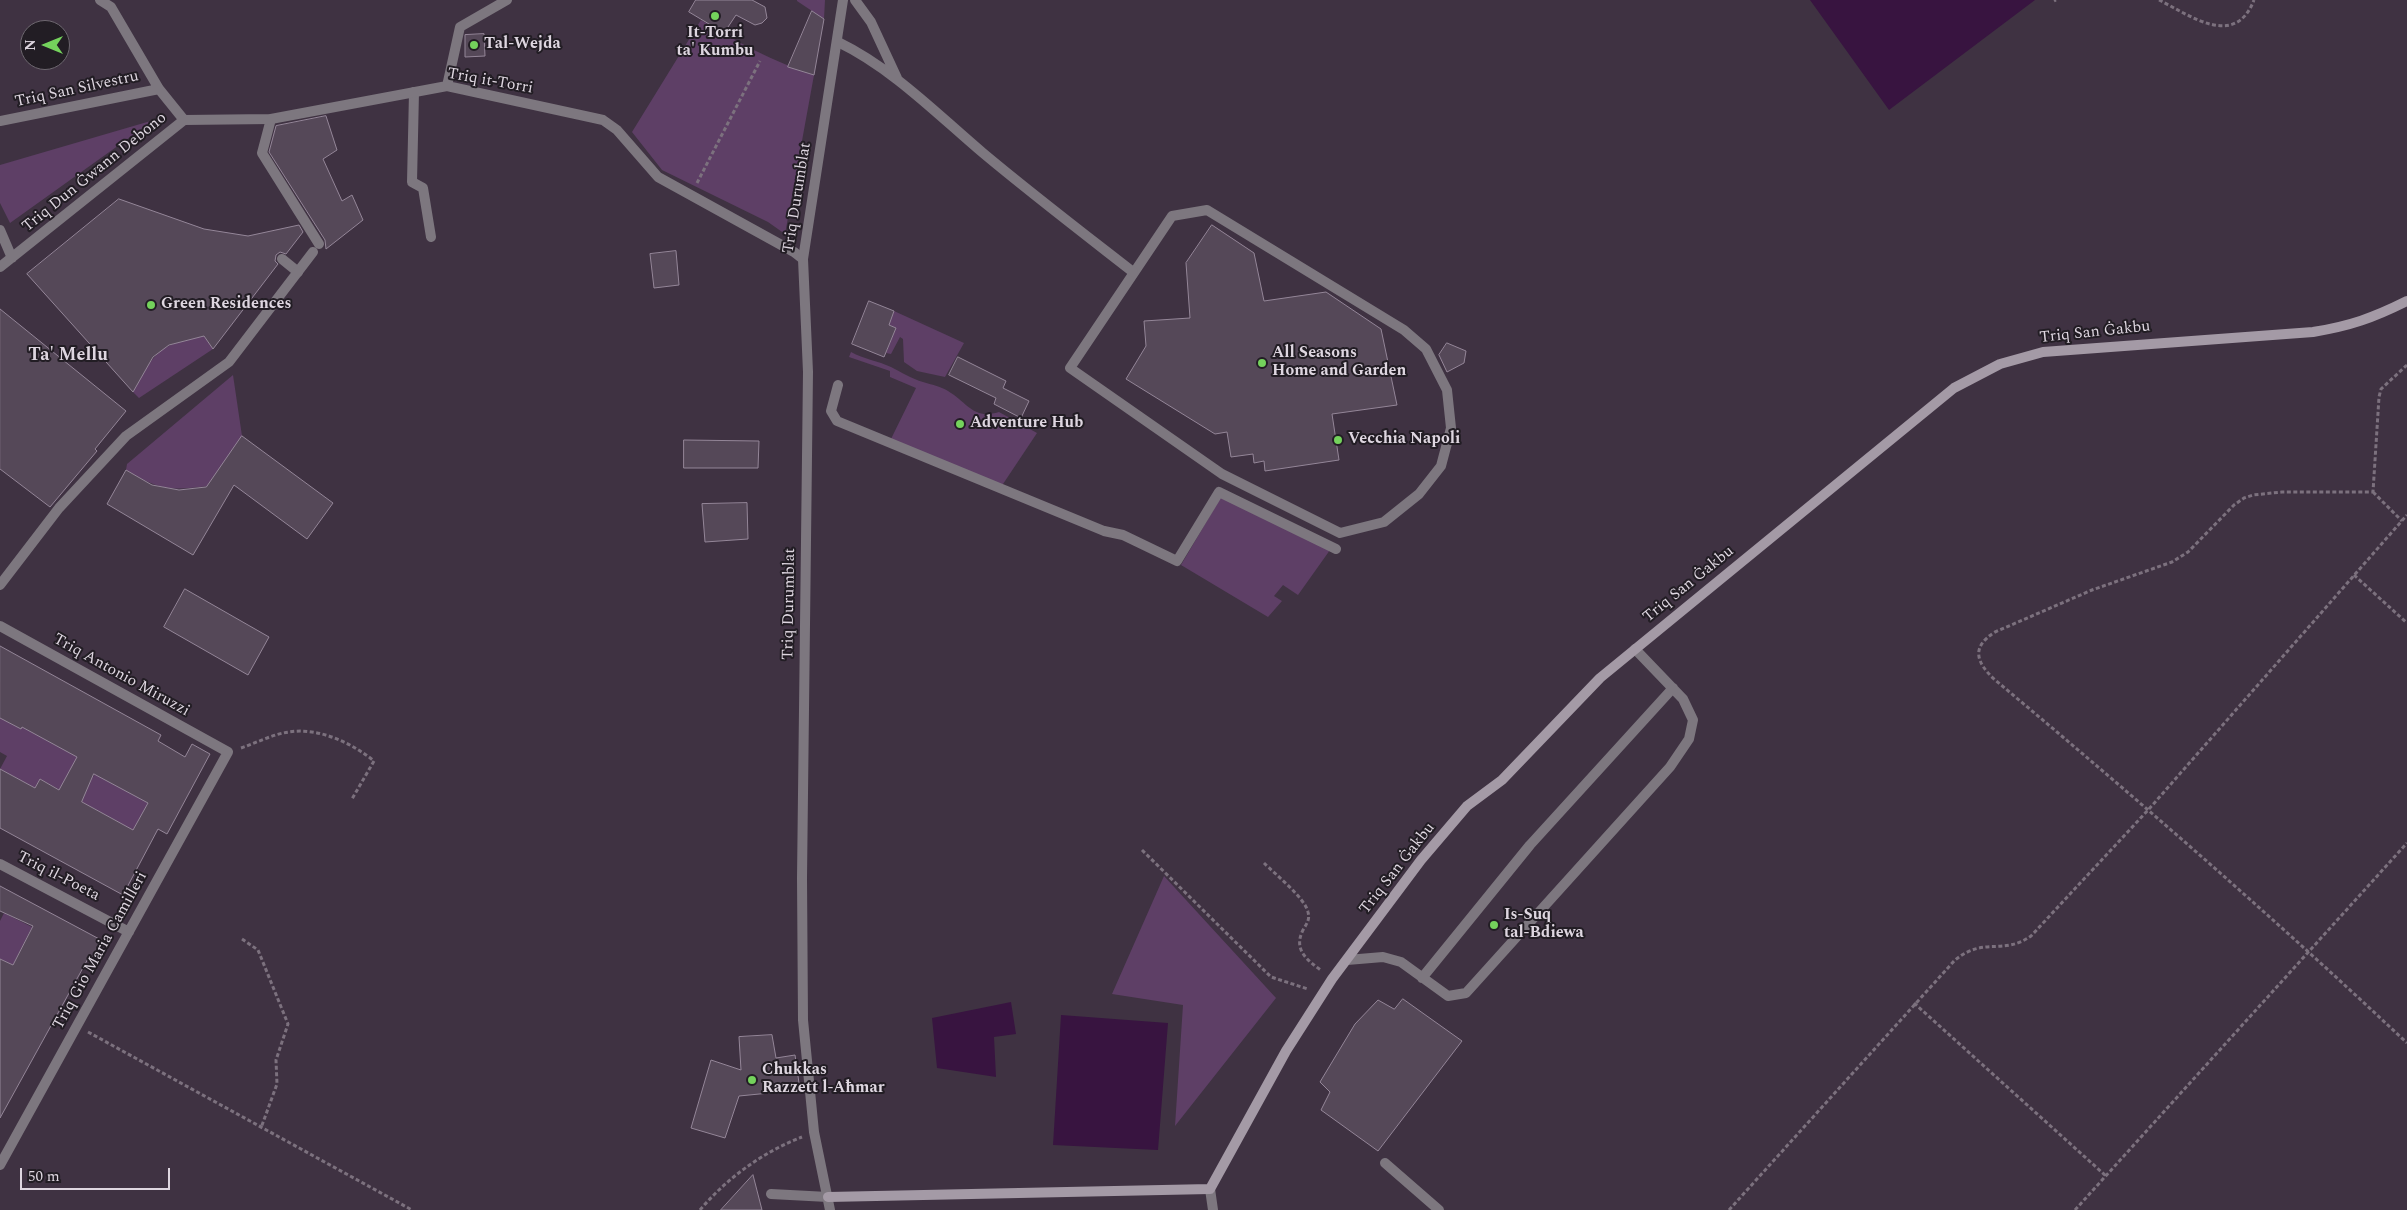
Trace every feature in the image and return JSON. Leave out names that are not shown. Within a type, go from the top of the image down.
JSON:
[{"type":"main road","name":"Triq San Ġakbu","points":[[1210,1189],[1286,1051],[1332,979],[1421,860],[1467,806],[1502,780],[1600,678],[1954,388],[2000,364],[2044,352],[2076,348],[2313,332],[2347,327],[2378,316],[2407,301]]},
{"type":"main road","points":[[828,1197],[1210,1189]]},
{"type":"street","points":[[100,0],[111,8],[159,89],[184,120]]},
{"type":"street","points":[[447,86],[460,27],[507,0]]},
{"type":"street","name":"Triq Durumblat","points":[[830,1210],[814,1132],[803,1020],[802,878],[808,372],[803,259],[843,0]]},
{"type":"street","points":[[855,0],[871,22],[898,80]]},
{"type":"street","points":[[838,42],[856,51],[898,80],[1028,191],[1133,272]]},
{"type":"street","name":"Triq it-Torri","points":[[184,120],[271,119],[447,86],[602,120],[617,130],[658,177],[803,259]]},
{"type":"street","name":"Triq San Silvestru","points":[[0,121],[159,89]]},
{"type":"street","points":[[414,92],[412,182],[424,188],[431,237]]},
{"type":"street","points":[[0,585],[59,508],[126,436],[230,362],[316,248],[262,153],[271,119]]},
{"type":"street","name":"Triq Dun Ġwann Debono","points":[[0,267],[184,120]]},
{"type":"street","points":[[1206,210],[1404,330],[1426,350],[1447,390],[1451,428],[1441,466],[1419,494],[1384,522],[1340,533],[1222,474],[1070,368],[1133,272],[1172,216],[1206,210]]},
{"type":"street","points":[[0,230],[12,258]]},
{"type":"street","points":[[282,259],[298,272]]},
{"type":"street","points":[[838,385],[831,411],[837,421],[1104,531],[1123,535],[1177,561],[1219,492],[1336,549]]},
{"type":"street","name":"Triq Antonio Miruzzi","points":[[0,626],[228,752]]},
{"type":"street","points":[[1347,960],[1383,957],[1401,962],[1448,996],[1466,993],[1670,767],[1689,739],[1693,720],[1683,699],[1635,649]]},
{"type":"street","points":[[1422,978],[1530,845],[1673,688]]},
{"type":"street","name":"Triq Gio Maria Camilleri","points":[[0,1165],[228,752]]},
{"type":"street","name":"Triq il-Poeta","points":[[0,864],[129,932]]},
{"type":"street","points":[[1385,1163],[1439,1210]]},
{"type":"street","points":[[1210,1189],[1213,1210]]},
{"type":"street","points":[[771,1194],[828,1197]]},
{"type":"path","points":[[2159,0],[2216,27],[2236,24],[2250,11],[2254,0]]},
{"type":"path","points":[[691,195],[760,61]]},
{"type":"path","points":[[2373,492],[2381,389],[2407,365]]},
{"type":"path","points":[[2402,521],[2373,492],[2282,492],[2253,495],[2244,498],[2234,505],[2188,552],[2172,562],[2092,590],[2015,623],[1985,638],[1980,646],[1978,659],[1982,668],[2149,809],[2309,951],[2407,1043]]},
{"type":"path","points":[[1729,1210],[1914,1003],[1965,952],[1980,946],[2012,946],[2031,936],[2149,809],[2407,515]]},
{"type":"path","points":[[2353,575],[2407,623]]},
{"type":"path","points":[[228,752],[289,731],[320,734],[358,748],[374,761],[352,799]]},
{"type":"path","points":[[2075,1210],[2407,843]]},
{"type":"path","points":[[1142,850],[1271,977],[1322,994]]},
{"type":"path","points":[[1264,863],[1308,910],[1309,918],[1300,940],[1300,949],[1303,957],[1332,979]]},
{"type":"path","points":[[242,939],[258,950],[288,1024],[276,1060],[277,1084],[261,1128]]},
{"type":"path","points":[[1914,1003],[2106,1176]]},
{"type":"path","points":[[77,1026],[412,1210]]},
{"type":"path","points":[[700,1210],[710,1198],[758,1158],[780,1146],[814,1132]]},
{"type":"shaded area","points":[[825,0],[824,19],[797,1]]},
{"type":"shaded area","points":[[1810,0],[2035,0],[1889,110]]},
{"type":"shaded area","points":[[701,20],[756,51],[814,75],[785,234],[768,222],[662,170],[632,132]]},
{"type":"shaded area","points":[[154,120],[10,223],[0,203],[0,165]]},
{"type":"shaded area","points":[[894,311],[964,343],[945,377],[917,371],[904,362],[903,339],[900,337],[891,354],[886,353],[896,328],[889,325]]},
{"type":"shaded area","points":[[204,336],[213,349],[139,398],[133,392],[159,352],[176,343]]},
{"type":"shaded area","name":"Adventure Hub","points":[[851,352],[891,367],[915,379],[945,389],[977,412],[990,414],[999,412],[1037,433],[1001,487],[891,439],[916,388],[890,377],[890,371],[849,357]]},
{"type":"shaded area","points":[[233,375],[242,436],[208,486],[166,487],[148,482],[126,470],[127,464]]},
{"type":"shaded area","points":[[1221,497],[1330,550],[1298,595],[1283,585],[1274,596],[1282,601],[1268,617],[1181,565]]},
{"type":"shaded area","points":[[0,704],[3,719],[78,757],[73,766],[93,777],[95,774],[148,803],[133,830],[40,779],[35,788],[0,769],[7,756],[0,752]]},
{"type":"shaded area","points":[[1164,876],[1276,998],[1175,1126],[1183,1005],[1112,994]]},
{"type":"shaded area","points":[[4,913],[32,927],[13,965],[0,959],[0,921]]},
{"type":"shaded area","points":[[1011,1002],[1016,1034],[994,1037],[996,1077],[937,1068],[932,1018]]},
{"type":"shaded area","points":[[1061,1015],[1168,1023],[1158,1150],[1053,1145]]},
{"type":"building","name":"It-Torri ta' Kumbu","points":[[696,0],[752,0],[765,7],[767,18],[762,23],[755,25],[736,15],[724,33],[689,12]]},
{"type":"building","points":[[812,11],[824,19],[814,75],[788,67]]},
{"type":"building","name":"Tal-Wejda","points":[[484,34],[485,56],[465,57],[465,35]]},
{"type":"building","points":[[326,116],[337,150],[323,159],[342,201],[352,195],[363,220],[326,249],[325,240],[269,152],[276,126]]},
{"type":"building","name":"Green Residences","points":[[119,199],[204,229],[248,236],[299,225],[303,232],[286,254],[280,252],[276,255],[275,261],[278,264],[213,349],[204,336],[169,345],[153,357],[133,392],[27,274]]},
{"type":"building","name":"All Seasons Home and Garden","points":[[1212,225],[1254,253],[1264,301],[1326,292],[1381,329],[1397,405],[1332,414],[1339,460],[1265,471],[1264,461],[1254,463],[1253,454],[1231,457],[1227,432],[1215,434],[1126,379],[1146,346],[1144,321],[1190,318],[1186,263]]},
{"type":"building","points":[[676,251],[679,285],[654,288],[650,254]]},
{"type":"building","points":[[869,301],[894,311],[889,325],[896,328],[884,357],[852,344]]},
{"type":"building","points":[[0,309],[126,411],[95,449],[97,451],[50,507],[0,469]]},
{"type":"building","points":[[1447,343],[1466,351],[1464,363],[1447,372],[1439,355]]},
{"type":"building","points":[[958,357],[1006,381],[1003,388],[1029,401],[1021,418],[994,404],[996,398],[949,375]]},
{"type":"building","points":[[242,436],[333,503],[307,539],[234,485],[193,555],[107,504],[126,470],[152,485],[179,490],[206,487]]},
{"type":"building","points":[[684,440],[759,441],[758,468],[684,468]]},
{"type":"building","points":[[747,503],[748,539],[705,542],[702,504]]},
{"type":"building","points":[[185,589],[269,637],[248,675],[164,627]]},
{"type":"building","points":[[0,646],[161,735],[158,741],[185,757],[192,744],[210,754],[167,834],[158,829],[123,895],[0,828],[0,769],[35,788],[40,779],[59,790],[77,757],[22,727],[21,729],[0,718]],"holes":[[[94,774],[148,803],[133,830],[82,802]]]},
{"type":"building","points":[[0,886],[103,941],[93,960],[89,957],[0,1118],[0,959],[13,965],[33,926],[0,911]]},
{"type":"building","points":[[1403,999],[1462,1041],[1378,1151],[1321,1110],[1330,1092],[1320,1082],[1355,1024],[1378,1000],[1394,1009]]},
{"type":"building","name":"Chukkas Razzett l-Aħmar","points":[[772,1035],[776,1058],[795,1055],[800,1090],[739,1096],[725,1138],[691,1128],[711,1060],[741,1070],[739,1037]]},
{"type":"building","points":[[753,1175],[762,1210],[721,1210]]},
{"type":"place","name":"It-Torri ta' Kumbu","points":[[715,16]]},
{"type":"place","name":"Tal-Wejda","points":[[474,45]]},
{"type":"place","name":"Green Residences","points":[[151,305]]},
{"type":"place","name":"All Seasons Home and Garden","points":[[1262,363]]},
{"type":"place","name":"Adventure Hub","points":[[960,424]]},
{"type":"place","name":"Vecchia Napoli","points":[[1338,440]]},
{"type":"place","name":"Is-Suq tal-Bdiewa","points":[[1494,925]]},
{"type":"place","name":"Chukkas Razzett l-Aħmar","points":[[752,1080]]},
{"type":"district","name":"Ta' Mellu","points":[[68,356]]}]
